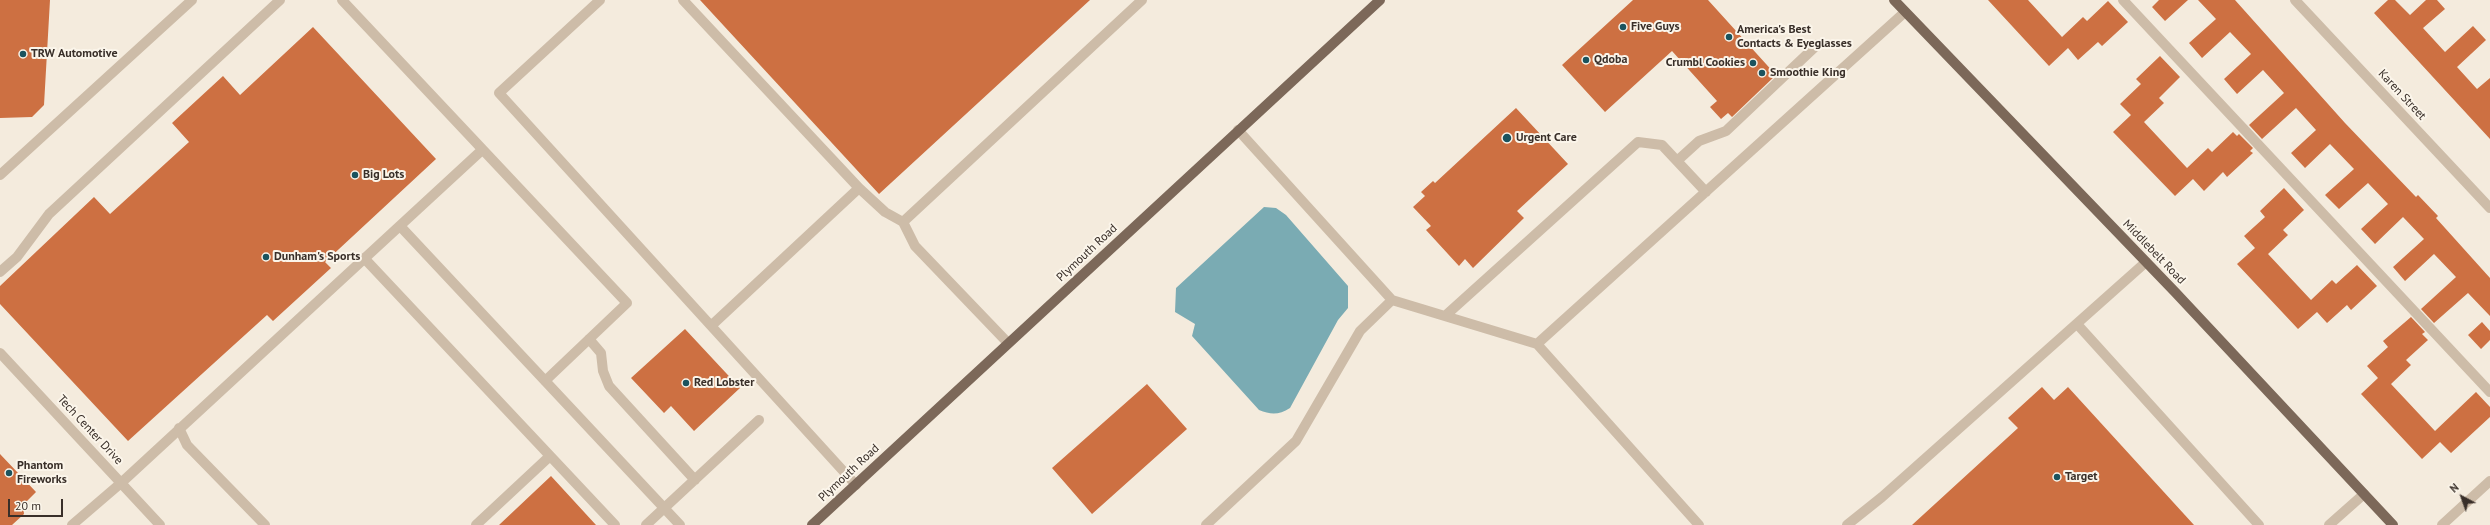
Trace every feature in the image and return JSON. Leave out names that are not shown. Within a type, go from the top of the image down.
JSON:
[{"type":"main road","name":"Plymouth Road","points":[[812,525],[1380,0]]},
{"type":"main road","name":"Middlebelt Road","points":[[1898,1],[1905,12],[2146,262],[2393,525]]},
{"type":"street","points":[[0,175],[192,0]]},
{"type":"street","points":[[0,272],[17,257],[49,214],[280,0]]},
{"type":"street","points":[[342,0],[627,303],[545,381]]},
{"type":"street","points":[[600,0],[498,93],[712,325],[856,485]]},
{"type":"street","points":[[683,0],[859,188],[884,212],[903,222],[915,246],[1008,344]]},
{"type":"street","points":[[903,222],[1142,0]]},
{"type":"street","points":[[2123,0],[2490,392]]},
{"type":"street","name":"Karen Street","points":[[2294,0],[2490,208]]},
{"type":"street","points":[[1537,344],[1905,12]]},
{"type":"street","points":[[1677,161],[1698,141],[1726,131],[1818,44]]},
{"type":"street","points":[[1238,130],[1392,300],[1537,344],[1699,525]]},
{"type":"street","points":[[1445,316],[1638,142],[1662,145],[1706,192]]},
{"type":"street","points":[[75,524],[482,150]]},
{"type":"street","points":[[712,325],[859,188]]},
{"type":"street","points":[[400,226],[680,525]]},
{"type":"street","points":[[364,258],[615,525]]},
{"type":"street","points":[[1847,525],[1882,497],[2146,262]]},
{"type":"street","points":[[1206,525],[1296,441],[1360,331],[1392,300]]},
{"type":"street","points":[[2077,324],[2259,525]]},
{"type":"street","points":[[589,339],[601,354],[603,371],[609,386],[694,480]]},
{"type":"street","name":"Tech Center Drive","points":[[0,353],[160,525]]},
{"type":"street","points":[[646,525],[759,420]]},
{"type":"street","points":[[179,428],[187,445],[264,525]]},
{"type":"street","points":[[476,525],[550,456]]},
{"type":"street","points":[[2442,525],[2490,481]]},
{"type":"street","points":[[2329,525],[2364,494]]},
{"type":"water","points":[[1264,207],[1276,208],[1286,215],[1348,286],[1348,308],[1338,320],[1290,408],[1275,414],[1259,410],[1192,336],[1195,324],[1175,312],[1176,288]]},
{"type":"building","name":"TRW Automotive","points":[[0,0],[50,0],[44,105],[32,117],[0,118]]},
{"type":"building","points":[[700,0],[1090,0],[879,194]]},
{"type":"building","points":[[1633,0],[1708,0],[1776,75],[1732,117],[1728,113],[1721,119],[1710,107],[1717,101],[1672,51],[1605,112],[1562,65]]},
{"type":"building","points":[[1988,0],[2028,0],[2062,37],[2083,17],[2087,21],[2108,1],[2128,22],[2102,46],[2098,42],[2078,60],[2068,48],[2049,66]]},
{"type":"building","points":[[2159,0],[2188,0],[2165,21],[2152,7]]},
{"type":"building","points":[[2198,0],[2235,0],[2345,123],[2416,197],[2418,195],[2438,216],[2436,218],[2490,278],[2490,316],[2468,293],[2434,323],[2421,309],[2456,277],[2434,254],[2405,281],[2393,267],[2424,239],[2403,217],[2375,244],[2361,229],[2388,204],[2368,183],[2339,209],[2325,195],[2354,169],[2330,144],[2305,168],[2291,153],[2316,130],[2296,108],[2262,139],[2249,125],[2284,93],[2263,70],[2237,94],[2224,79],[2251,54],[2230,32],[2202,58],[2189,43],[2216,19]]},
{"type":"building","points":[[2388,0],[2395,0],[2410,15],[2426,0],[2437,0],[2445,9],[2423,28],[2445,52],[2473,26],[2486,40],[2457,67],[2477,89],[2490,78],[2490,139],[2374,13]]},
{"type":"building","points":[[313,27],[436,159],[325,262],[331,268],[273,321],[267,315],[128,441],[0,304],[0,286],[94,197],[110,214],[189,142],[172,123],[223,76],[240,95]]},
{"type":"building","points":[[2160,56],[2180,77],[2159,98],[2164,103],[2144,122],[2187,168],[2208,148],[2212,152],[2233,132],[2237,136],[2239,134],[2253,148],[2250,151],[2253,153],[2227,177],[2223,172],[2204,191],[2193,179],[2175,196],[2113,132],[2131,115],[2120,104],[2141,84],[2136,79]]},
{"type":"building","points":[[1516,108],[1568,164],[1517,211],[1524,218],[1473,268],[1465,259],[1459,266],[1426,230],[1431,226],[1413,207],[1425,196],[1421,192],[1433,181],[1435,183]]},
{"type":"building","points":[[2284,188],[2304,210],[2283,230],[2288,235],[2268,254],[2311,300],[2332,280],[2336,284],[2357,265],[2377,286],[2351,310],[2347,305],[2327,323],[2317,312],[2298,329],[2237,264],[2255,248],[2244,236],[2265,217],[2260,211]]},
{"type":"building","points":[[2411,317],[2425,332],[2422,334],[2428,340],[2406,360],[2411,365],[2391,384],[2435,431],[2476,392],[2490,407],[2490,417],[2451,453],[2440,442],[2422,459],[2361,394],[2378,378],[2367,366],[2388,347],[2383,341]]},
{"type":"building","points":[[2482,322],[2490,331],[2490,340],[2481,349],[2468,335]]},
{"type":"building","name":"Red Lobster","points":[[685,329],[740,388],[694,431],[671,406],[664,413],[631,378]]},
{"type":"building","points":[[1147,384],[1187,429],[1092,514],[1052,468]]},
{"type":"building","name":"Target","points":[[2042,387],[2054,400],[2068,387],[2194,525],[1912,525],[2018,428],[2008,418]]},
{"type":"building","name":"Phantom Fireworks","points":[[0,454],[36,492],[23,505],[24,514],[12,525],[0,525]]},
{"type":"building","points":[[551,476],[596,525],[499,525]]},
{"type":"place","name":"Five Guys","points":[[1623,27]]},
{"type":"place","name":"America's Best Contacts & Eyeglasses","points":[[1729,37]]},
{"type":"place","name":"TRW Automotive","points":[[23,54]]},
{"type":"place","name":"Qdoba","points":[[1586,60]]},
{"type":"place","name":"Crumbl Cookies","points":[[1753,63]]},
{"type":"place","name":"Smoothie King","points":[[1762,73]]},
{"type":"place","name":"Urgent Care","points":[[1507,138]]},
{"type":"place","name":"Big Lots","points":[[355,175]]},
{"type":"place","name":"Dunham's Sports","points":[[266,257]]},
{"type":"place","name":"Red Lobster","points":[[686,383]]},
{"type":"place","name":"Phantom Fireworks","points":[[9,473]]},
{"type":"place","name":"Target","points":[[2057,477]]}]
